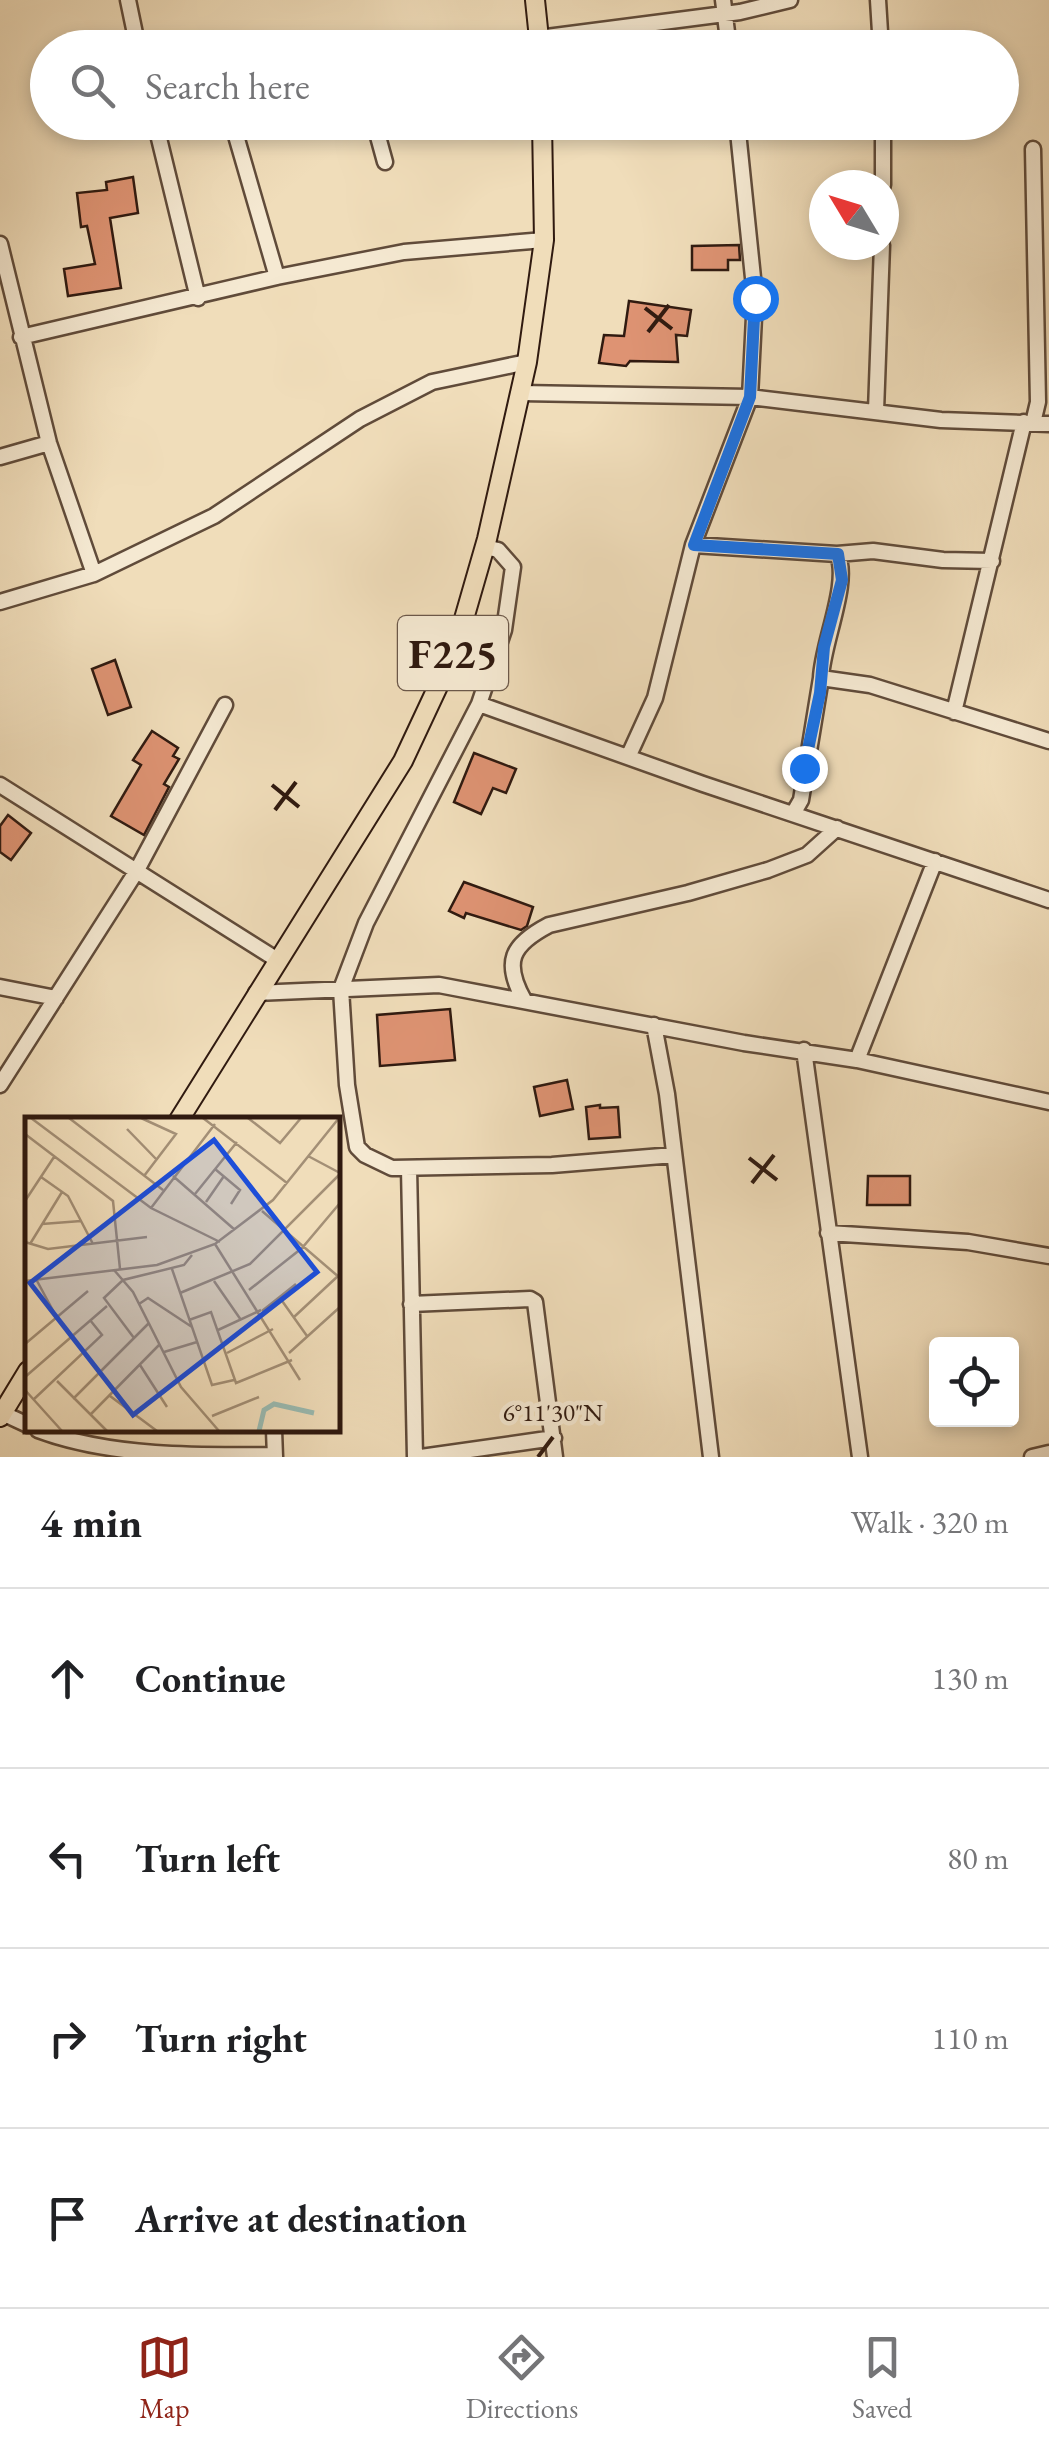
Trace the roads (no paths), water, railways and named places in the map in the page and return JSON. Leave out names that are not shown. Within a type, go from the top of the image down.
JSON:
[{"type":"main road","points":[[535,0],[538,30]]},
{"type":"main road","name":"F225","points":[[182,1117],[404,761],[455,650],[484,547],[527,362],[544,240],[542,140]]},
{"type":"main road","points":[[1,1415],[25,1376]]},
{"type":"street","points":[[128,0],[134,30]]},
{"type":"street","points":[[602,30],[724,7],[790,0]]},
{"type":"street","points":[[878,0],[880,30]]},
{"type":"street","points":[[158,140],[198,298]]},
{"type":"street","points":[[237,140],[277,277]]},
{"type":"street","points":[[379,140],[385,162]]},
{"type":"street","points":[[629,755],[655,698],[694,545],[750,397],[755,298],[739,140]]},
{"type":"street","points":[[883,140],[883,170]]},
{"type":"street","points":[[954,712],[992,560],[1038,402],[1043,282],[1033,149]]},
{"type":"street","points":[[21,336],[404,252],[544,240]]},
{"type":"street","points":[[0,244],[50,444],[94,574]]},
{"type":"street","points":[[876,412],[881,260]]},
{"type":"street","points":[[0,602],[94,574],[214,516],[360,420],[432,382],[527,362]]},
{"type":"street","points":[[521,393],[750,397],[942,420],[1035,423]]},
{"type":"street","points":[[0,458],[50,444]]},
{"type":"street","points":[[694,545],[838,554],[874,551],[944,560],[992,560]]},
{"type":"street","points":[[484,547],[498,550],[513,567],[504,630],[479,704],[366,923],[342,989],[347,1085],[357,1147],[392,1168],[552,1165],[674,1155]]},
{"type":"street","points":[[793,814],[801,800],[824,647],[842,580],[838,554]]},
{"type":"street","points":[[822,678],[859,682],[1049,741]]},
{"type":"street","points":[[479,704],[1049,900]]},
{"type":"street","points":[[0,1085],[136,872],[225,705]]},
{"type":"street","points":[[0,784],[279,961]]},
{"type":"street","points":[[524,1000],[511,971],[512,960],[528,936],[549,925],[688,894],[768,870],[807,854],[837,828]]},
{"type":"street","points":[[858,1060],[936,862]]},
{"type":"street","points":[[256,994],[439,985],[858,1060],[1049,1102]]},
{"type":"street","points":[[0,988],[56,998]]},
{"type":"street","points":[[654,1025],[711,1457]]},
{"type":"street","points":[[804,1050],[860,1457]]},
{"type":"street","points":[[409,1168],[418,1457],[554,1438]]},
{"type":"street","points":[[828,1233],[968,1242],[1049,1256]]},
{"type":"street","points":[[411,1304],[530,1299],[535,1302],[555,1457]]},
{"type":"street","points":[[1,1415],[25,1424]]},
{"type":"street","points":[[43,1432],[150,1456],[276,1456]]},
{"type":"street","points":[[1032,1457],[1049,1453]]}]
